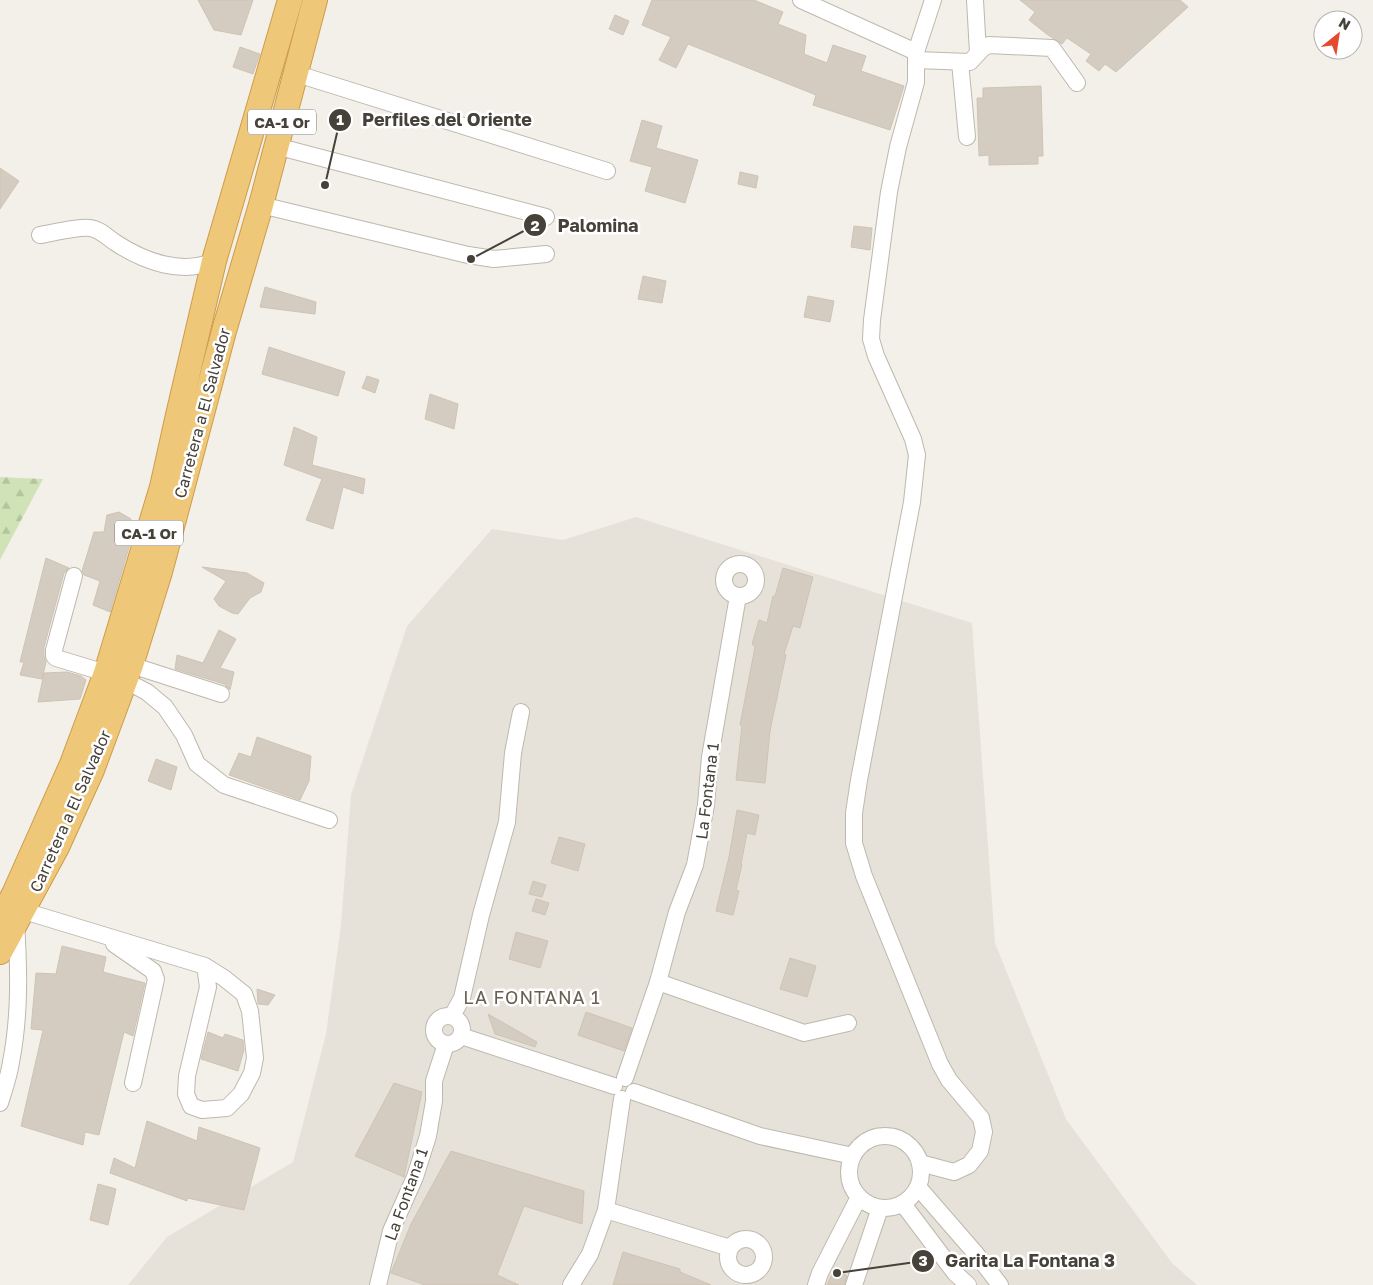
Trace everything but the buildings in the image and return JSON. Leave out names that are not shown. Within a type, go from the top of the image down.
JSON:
[{"type":"highway","name":"Carretera a El Salvador","points":[[121,673],[214,261],[290,0]]},
{"type":"highway","name":"Carretera a El Salvador","points":[[0,952],[13,918],[14,894],[72,764],[121,673],[160,572],[224,331],[261,205],[314,0]]},
{"type":"highway","points":[[250,244],[235,242],[233,238],[251,159],[252,132]]},
{"type":"street","points":[[801,0],[916,56],[970,62],[989,45],[1052,48],[1077,83]]},
{"type":"street","points":[[920,1162],[954,1172],[970,1165],[980,1151],[984,1132],[981,1118],[949,1080],[940,1064],[864,876],[854,843],[854,813],[858,780],[912,502],[917,455],[913,440],[876,356],[871,340],[872,320],[886,210],[898,147],[916,82],[916,56],[933,0]]},
{"type":"street","points":[[975,0],[978,53]]},
{"type":"street","points":[[960,62],[966,137]]},
{"type":"street","points":[[294,73],[607,171]]},
{"type":"street","points":[[276,146],[546,217]]},
{"type":"street","points":[[261,205],[468,255],[494,259],[546,254]]},
{"type":"street","points":[[40,235],[90,228],[102,232],[127,250],[168,266],[199,266],[214,261]]},
{"type":"street","points":[[74,576],[54,650],[56,658],[221,694]]},
{"type":"street","name":"La Fontana 1","points":[[571,1285],[590,1254],[606,1210],[624,1089],[658,982],[668,941],[695,865],[702,837],[710,757],[738,596]]},
{"type":"street","points":[[121,673],[166,707],[184,735],[196,764],[224,785],[329,820]]},
{"type":"street","points":[[452,1016],[462,998],[481,915],[507,822],[513,753],[521,712]]},
{"type":"street","points":[[0,1103],[11,1063],[16,1022],[19,975],[13,918],[99,934],[205,966],[244,994],[250,1011],[255,1058],[252,1073],[241,1094],[227,1108],[202,1110],[191,1106],[186,1094],[187,1076],[208,987],[205,966]]},
{"type":"street","points":[[99,934],[153,971],[156,979],[133,1083]]},
{"type":"street","points":[[658,982],[804,1033],[848,1023]]},
{"type":"street","points":[[443,1016],[452,1016],[460,1022],[461,1036],[455,1043],[446,1044],[437,1040],[433,1027],[435,1022],[443,1016]]},
{"type":"street","points":[[461,1036],[760,1136],[851,1160]]},
{"type":"street","name":"La Fontana 1","points":[[378,1285],[391,1231],[415,1177],[428,1136],[434,1102],[434,1081],[446,1044]]},
{"type":"street","points":[[889,1136],[908,1144],[920,1162],[918,1188],[903,1204],[888,1208],[880,1208],[868,1204],[859,1197],[849,1178],[851,1160],[859,1147],[868,1140],[878,1137],[889,1136]]},
{"type":"street","points":[[918,1188],[977,1255],[1000,1285]]},
{"type":"street","points":[[816,1285],[820,1273],[859,1197]]},
{"type":"street","points":[[903,1204],[955,1273],[968,1285]]},
{"type":"street","points":[[854,1285],[880,1208]]},
{"type":"street","points":[[606,1210],[730,1248]]},
{"type":"shaded area","points":[[636,517],[972,623],[995,943],[1066,1119],[1172,1263],[1197,1285],[128,1285],[167,1237],[293,1162],[326,1034],[341,925],[351,795],[407,626],[492,529],[563,540]]},
{"type":"green space","points":[[0,477],[43,479],[0,560]]},
{"type":"place","name":"Perfiles del Oriente","points":[[325,185]]},
{"type":"place","name":"Palomina","points":[[471,259]]},
{"type":"place","name":"Garita La Fontana 3","points":[[837,1273]]},
{"type":"district","name":"LA FONTANA 1","points":[[532,997]]}]
